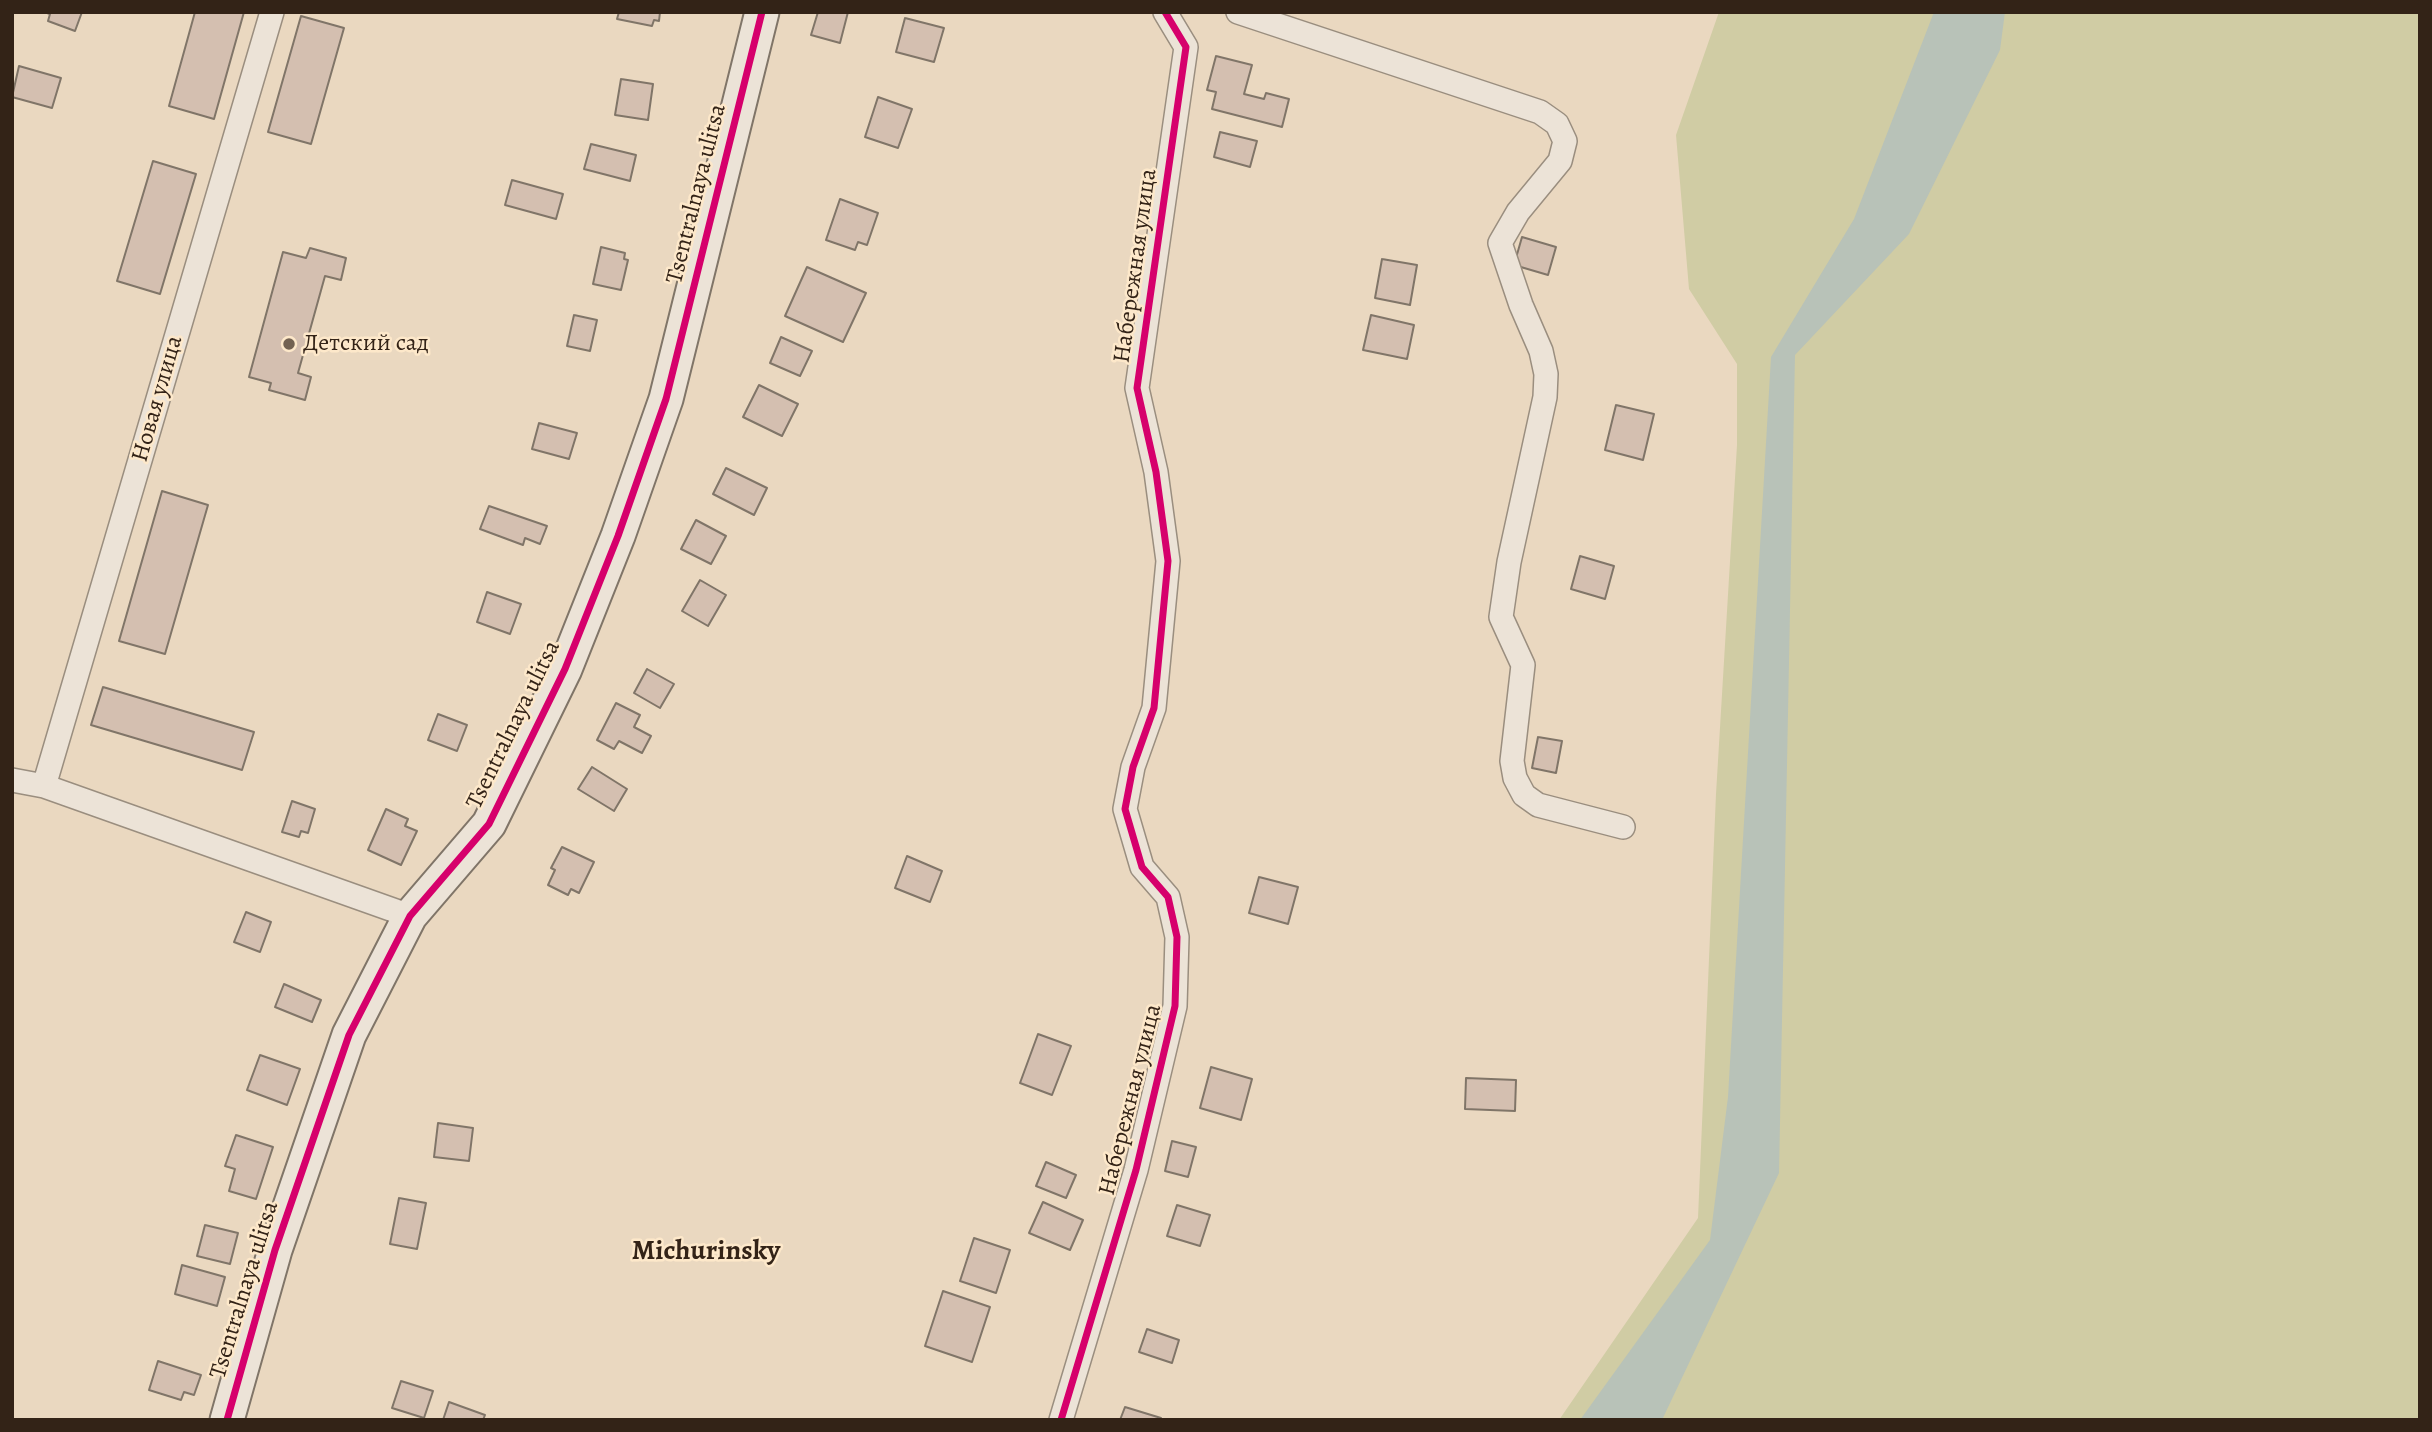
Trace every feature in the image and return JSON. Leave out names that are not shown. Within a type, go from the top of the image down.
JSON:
[{"type":"street","name":"Новая улица","points":[[44,786],[272,12]]},
{"type":"street","name":"Tsentralnaya ulitsa","points":[[227,1420],[275,1250],[349,1035],[410,916],[489,824],[565,669],[618,537],[666,399],[762,12]]},
{"type":"street","name":"Набережная улица","points":[[1061,1420],[1136,1170],[1175,1006],[1177,937],[1168,897],[1142,867],[1125,809],[1133,767],[1154,708],[1168,561],[1156,472],[1137,388],[1186,47],[1165,12]]},
{"type":"street","points":[[1238,12],[1540,112],[1557,124],[1565,141],[1560,161],[1518,212],[1500,243],[1521,305],[1541,351],[1546,374],[1545,397],[1501,617],[1523,665],[1513,761],[1514,778],[1524,795],[1538,805],[1623,827]]},
{"type":"street","points":[[12,780],[44,786],[410,916]]},
{"type":"shaded area","points":[[1719,12],[2420,12],[2420,1420],[1559,1420],[1698,1218],[1716,794],[1737,445],[1737,364],[1689,289],[1676,135]]},
{"type":"shaded area","points":[[1934,12],[2005,12],[2000,50],[1909,234],[1795,355],[1779,1173],[1662,1420],[1580,1420],[1710,1240],[1728,1097],[1771,357],[1854,219]]},
{"type":"building","points":[[44,12],[82,12],[75,31],[48,21],[50,14]]},
{"type":"building","points":[[195,12],[244,12],[214,119],[169,106]]},
{"type":"building","points":[[619,12],[660,12],[659,21],[654,20],[652,26],[617,19]]},
{"type":"building","points":[[818,12],[848,12],[840,43],[811,35]]},
{"type":"building","points":[[301,16],[344,28],[311,144],[268,132]]},
{"type":"building","points":[[905,18],[944,28],[934,62],[896,52]]},
{"type":"building","points":[[1216,56],[1252,65],[1244,94],[1264,99],[1266,93],[1289,99],[1282,127],[1212,109],[1216,92],[1207,90]]},
{"type":"building","points":[[19,66],[61,78],[52,108],[12,97]]},
{"type":"building","points":[[621,79],[653,84],[648,120],[615,115]]},
{"type":"building","points":[[878,97],[912,109],[898,148],[865,137]]},
{"type":"building","points":[[1220,132],[1257,141],[1250,167],[1214,157]]},
{"type":"building","points":[[591,144],[636,155],[630,181],[584,169]]},
{"type":"building","points":[[153,161],[196,174],[160,294],[117,281]]},
{"type":"building","points":[[512,180],[563,194],[556,219],[505,205]]},
{"type":"building","points":[[840,199],[878,213],[867,245],[858,242],[855,250],[826,240]]},
{"type":"building","points":[[1522,237],[1556,247],[1548,275],[1514,265]]},
{"type":"building","points":[[601,247],[625,253],[624,259],[628,260],[621,290],[593,284]]},
{"type":"building","points":[[310,248],[346,258],[341,280],[325,276],[298,373],[311,377],[305,400],[269,390],[271,383],[249,377],[283,252],[306,258]]},
{"type":"building","points":[[1382,259],[1417,265],[1410,305],[1375,298]]},
{"type":"building","points":[[807,267],[866,293],[843,342],[785,316]]},
{"type":"building","points":[[574,315],[597,320],[590,351],[567,346]]},
{"type":"building","points":[[1371,315],[1414,325],[1407,359],[1363,350]]},
{"type":"building","points":[[781,337],[812,351],[800,376],[770,363]]},
{"type":"building","points":[[759,385],[798,404],[782,436],[743,417]]},
{"type":"building","points":[[1616,405],[1654,414],[1643,460],[1605,450]]},
{"type":"building","points":[[539,423],[577,433],[569,459],[532,449]]},
{"type":"building","points":[[726,468],[767,488],[754,515],[713,494]]},
{"type":"building","points":[[162,491],[208,505],[165,654],[119,641]]},
{"type":"building","points":[[489,506],[547,526],[540,544],[525,538],[523,545],[480,529]]},
{"type":"building","points":[[696,520],[726,536],[711,564],[681,549]]},
{"type":"building","points":[[1580,556],[1614,566],[1605,599],[1571,589]]},
{"type":"building","points":[[700,580],[726,595],[708,626],[682,611]]},
{"type":"building","points":[[487,592],[521,604],[510,634],[477,622]]},
{"type":"building","points":[[647,669],[674,684],[660,708],[634,693]]},
{"type":"building","points":[[103,687],[254,732],[242,770],[91,725]]},
{"type":"building","points":[[616,703],[640,715],[634,727],[651,736],[642,753],[619,741],[614,749],[597,740]]},
{"type":"building","points":[[438,714],[467,725],[457,751],[428,740]]},
{"type":"building","points":[[1538,737],[1562,741],[1556,773],[1532,768]]},
{"type":"building","points":[[592,767],[627,789],[614,811],[578,789]]},
{"type":"building","points":[[292,801],[315,809],[308,833],[301,831],[299,837],[282,832]]},
{"type":"building","points":[[386,809],[408,819],[405,826],[417,831],[401,865],[368,850]]},
{"type":"building","points":[[562,847],[594,862],[579,893],[571,889],[568,895],[548,885],[555,870],[551,868]]},
{"type":"building","points":[[907,856],[942,871],[930,902],[895,888]]},
{"type":"building","points":[[1259,877],[1298,887],[1288,924],[1249,913]]},
{"type":"building","points":[[246,912],[271,922],[260,952],[234,942]]},
{"type":"building","points":[[284,984],[321,1000],[312,1022],[275,1007]]},
{"type":"building","points":[[1038,1034],[1071,1046],[1052,1095],[1020,1083]]},
{"type":"building","points":[[260,1055],[300,1069],[287,1105],[247,1090]]},
{"type":"building","points":[[1211,1067],[1252,1079],[1241,1120],[1200,1108]]},
{"type":"building","points":[[1466,1078],[1516,1080],[1515,1111],[1465,1109]]},
{"type":"building","points":[[438,1123],[473,1128],[469,1161],[434,1157]]},
{"type":"building","points":[[236,1135],[273,1147],[256,1199],[229,1191],[235,1169],[225,1166]]},
{"type":"building","points":[[1172,1141],[1196,1147],[1188,1177],[1165,1171]]},
{"type":"building","points":[[1046,1162],[1076,1175],[1066,1198],[1036,1186]]},
{"type":"building","points":[[399,1198],[426,1203],[417,1249],[390,1244]]},
{"type":"building","points":[[1043,1202],[1083,1220],[1070,1250],[1029,1233]]},
{"type":"building","points":[[1177,1205],[1210,1215],[1200,1246],[1167,1236]]},
{"type":"building","points":[[205,1225],[238,1233],[230,1264],[197,1256]]},
{"type":"building","points":[[974,1238],[1010,1250],[996,1293],[960,1281]]},
{"type":"building","points":[[182,1265],[225,1277],[217,1306],[175,1294]]},
{"type":"building","points":[[943,1291],[990,1307],[972,1362],[925,1346]]},
{"type":"building","points":[[1147,1329],[1179,1340],[1172,1363],[1139,1352]]},
{"type":"building","points":[[158,1361],[201,1375],[194,1395],[184,1392],[181,1400],[149,1390]]},
{"type":"building","points":[[401,1381],[433,1391],[424,1418],[392,1408]]},
{"type":"building","points":[[449,1402],[485,1415],[483,1420],[443,1420]]},
{"type":"building","points":[[1125,1407],[1161,1418],[1120,1420]]},
{"type":"cycle path","points":[[227,1420],[275,1250],[349,1035],[410,916],[489,824],[565,669],[618,536],[666,399],[762,12]]},
{"type":"cycle path","points":[[1061,1420],[1136,1170],[1175,1006],[1177,937],[1168,897],[1142,867],[1125,809],[1133,767],[1154,708],[1168,561],[1156,472],[1137,388],[1186,47],[1165,12]]},
{"type":"place","name":"Детский сад","points":[[289,344]]},
{"type":"district","name":"Michurinsky","points":[[706,1252]]}]
